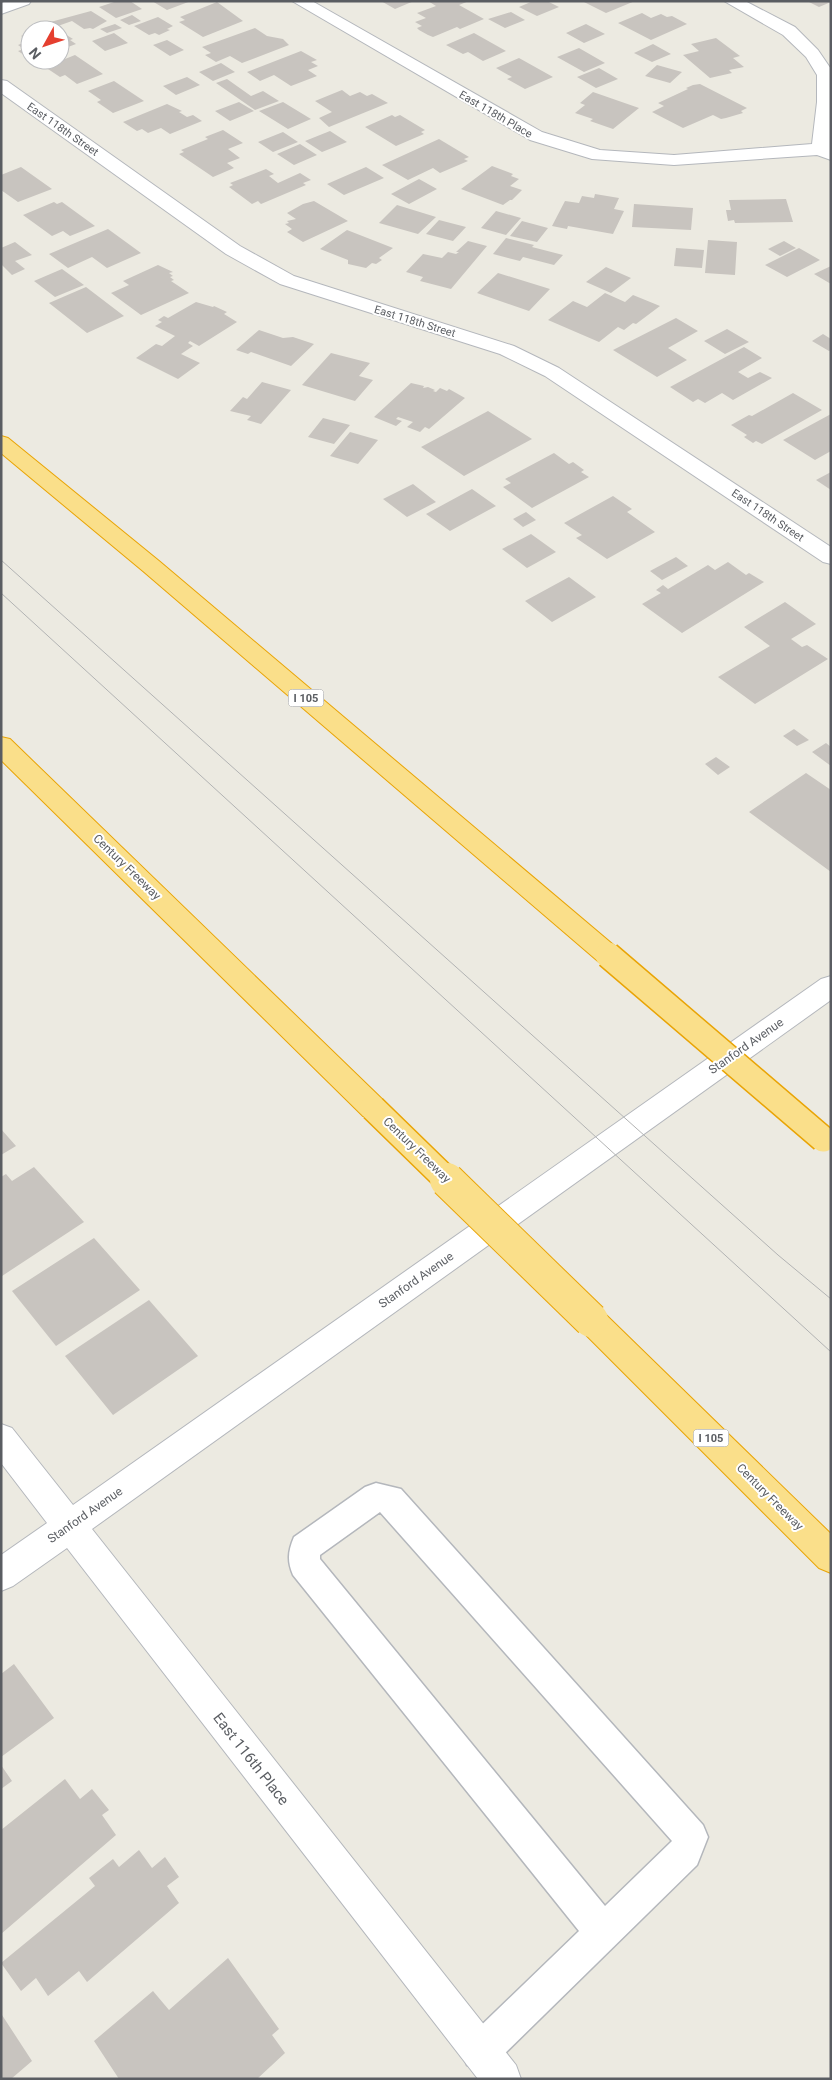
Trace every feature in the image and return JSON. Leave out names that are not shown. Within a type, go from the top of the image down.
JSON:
[{"type":"highway","name":"I 105","points":[[1,442],[151,566],[827,1143]]},
{"type":"highway","name":"Century Freeway","points":[[1,744],[831,1557]]},
{"type":"street","points":[[1,9],[22,1]]},
{"type":"street","name":"East 118th Place","points":[[300,1],[536,136],[598,155],[674,160],[825,152]]},
{"type":"street","points":[[732,1],[789,31],[812,54],[826,75],[825,152]]},
{"type":"street","name":"East 118th Street","points":[[1,85],[233,250],[286,280],[507,350],[552,372],[831,558]]},
{"type":"street","name":"Stanford Avenue","points":[[1,1575],[831,986]]},
{"type":"street","name":"East 116th Place","points":[[1,1438],[502,2079]]},
{"type":"lane","points":[[480,2052],[685,1853],[691,1837],[390,1499],[376,1497],[305,1548],[304,1564],[603,1932]]},
{"type":"building","points":[[117,1],[130,1],[142,9],[116,18],[99,7]]},
{"type":"building","points":[[152,1],[191,1],[167,10]]},
{"type":"building","points":[[381,1],[414,1],[395,9]]},
{"type":"building","points":[[428,1],[469,1],[459,5],[484,19],[433,37],[419,30],[417,28],[422,26],[415,22],[426,18],[417,13],[436,6]]},
{"type":"building","points":[[533,1],[547,1],[559,7],[537,16],[519,7]]},
{"type":"building","points":[[582,1],[635,1],[606,13]]},
{"type":"building","points":[[807,1],[831,1],[831,2],[819,7]]},
{"type":"building","points":[[217,2],[243,21],[203,37],[179,22],[185,20],[180,17]]},
{"type":"building","points":[[91,11],[107,21],[93,29],[84,29],[70,20],[58,20]]},
{"type":"building","points":[[511,12],[525,20],[505,28],[488,19]]},
{"type":"building","points":[[642,13],[651,18],[661,14],[667,17],[672,16],[687,24],[651,40],[618,23]]},
{"type":"building","points":[[132,15],[141,21],[129,25],[120,20]]},
{"type":"building","points":[[158,17],[173,26],[167,29],[170,30],[159,35],[155,33],[149,35],[134,26]]},
{"type":"building","points":[[115,24],[122,28],[107,33],[100,29]]},
{"type":"building","points":[[586,24],[605,34],[584,43],[566,33]]},
{"type":"building","points":[[255,28],[267,36],[283,39],[289,45],[242,63],[230,56],[216,62],[205,55],[211,53],[202,47]]},
{"type":"building","points":[[114,33],[128,43],[105,51],[92,41]]},
{"type":"building","points":[[474,33],[506,51],[483,61],[468,52],[463,54],[446,45]]},
{"type":"building","points":[[716,38],[740,56],[733,58],[744,67],[729,70],[732,73],[710,78],[683,55],[699,51],[691,44]]},
{"type":"building","points":[[70,40],[76,44],[70,46]]},
{"type":"building","points":[[167,40],[184,50],[170,56],[153,45]]},
{"type":"building","points":[[653,44],[671,54],[652,62],[634,53]]},
{"type":"building","points":[[579,48],[605,63],[584,72],[557,57]]},
{"type":"building","points":[[301,51],[317,60],[311,62],[318,66],[308,70],[317,76],[291,86],[274,75],[260,81],[247,72]]},
{"type":"building","points":[[75,55],[103,74],[77,84],[65,75],[60,77],[50,70],[70,70],[70,57]]},
{"type":"building","points":[[519,58],[553,77],[525,89],[507,79],[512,77],[496,68]]},
{"type":"building","points":[[221,63],[235,72],[213,81],[199,72]]},
{"type":"building","points":[[657,65],[682,72],[670,83],[645,76]]},
{"type":"building","points":[[599,68],[618,79],[596,88],[577,77]]},
{"type":"building","points":[[187,77],[200,85],[176,95],[163,86]]},
{"type":"building","points":[[227,79],[251,96],[263,91],[279,101],[255,110],[216,83]]},
{"type":"building","points":[[114,81],[144,101],[113,113],[97,102],[101,100],[88,91]]},
{"type":"building","points":[[700,84],[747,108],[741,111],[743,113],[721,119],[713,115],[683,128],[652,112],[664,106],[658,103],[688,89],[686,88]]},
{"type":"building","points":[[342,90],[350,96],[360,92],[367,96],[372,94],[388,103],[329,127],[319,118],[332,112],[315,101]]},
{"type":"building","points":[[593,92],[639,108],[613,129],[590,121],[593,119],[575,113],[585,105],[580,103]]},
{"type":"building","points":[[239,102],[254,111],[230,121],[215,111]]},
{"type":"building","points":[[283,102],[311,119],[288,129],[259,111]]},
{"type":"building","points":[[167,104],[182,111],[179,112],[187,117],[193,115],[202,121],[170,134],[161,128],[148,133],[142,129],[137,131],[123,122]]},
{"type":"building","points":[[392,115],[395,117],[400,115],[425,130],[421,132],[424,134],[396,146],[365,127]]},
{"type":"building","points":[[223,130],[243,143],[228,149],[240,158],[227,163],[234,168],[213,177],[179,154],[184,152],[181,150],[208,139],[205,137]]},
{"type":"building","points":[[330,131],[347,142],[322,152],[305,141]]},
{"type":"building","points":[[283,132],[298,142],[273,152],[258,142]]},
{"type":"building","points":[[439,139],[469,157],[464,159],[468,161],[440,173],[433,168],[408,180],[382,165]]},
{"type":"building","points":[[300,144],[317,155],[294,165],[277,154]]},
{"type":"building","points":[[492,166],[513,174],[511,176],[519,179],[510,186],[522,190],[512,200],[503,205],[461,189]]},
{"type":"building","points":[[21,167],[52,189],[18,202],[1,190],[1,175]]},
{"type":"building","points":[[366,167],[384,178],[344,195],[327,184]]},
{"type":"building","points":[[266,169],[274,174],[269,176],[278,183],[300,173],[311,180],[303,183],[306,185],[261,204],[258,201],[252,204],[229,187],[233,185],[230,183]]},
{"type":"building","points":[[419,179],[437,189],[409,204],[391,194]]},
{"type":"building","points":[[595,194],[619,198],[614,209],[624,211],[613,234],[568,226],[567,229],[552,226],[565,201],[579,203],[582,196],[594,198]]},
{"type":"building","points":[[786,199],[793,222],[735,223],[734,220],[728,221],[726,210],[731,210],[729,200]]},
{"type":"building","points":[[314,201],[348,221],[303,242],[287,232],[292,229],[285,224],[289,223],[287,221],[296,219],[287,213],[303,204]]},
{"type":"building","points":[[54,202],[57,204],[62,202],[95,226],[70,236],[63,231],[52,236],[23,215]]},
{"type":"building","points":[[634,204],[693,208],[691,230],[632,227]]},
{"type":"building","points":[[397,205],[436,217],[418,234],[379,223]]},
{"type":"building","points":[[496,211],[521,218],[506,235],[481,228]]},
{"type":"building","points":[[439,220],[466,227],[453,241],[426,234]]},
{"type":"building","points":[[522,221],[548,228],[537,242],[510,236]]},
{"type":"building","points":[[108,229],[141,253],[107,268],[92,257],[68,268],[49,254]]},
{"type":"building","points":[[347,230],[393,248],[379,258],[382,260],[376,264],[372,263],[366,268],[348,264],[348,260],[320,249]]},
{"type":"building","points":[[506,238],[563,255],[554,265],[523,257],[520,261],[493,254]]},
{"type":"building","points":[[708,240],[737,242],[735,275],[705,273]]},
{"type":"building","points":[[468,241],[487,246],[451,289],[420,281],[423,277],[406,272],[423,254],[442,258],[448,252],[456,254]]},
{"type":"building","points":[[784,241],[796,248],[780,256],[768,249]]},
{"type":"building","points":[[15,242],[32,255],[15,261],[25,269],[12,275],[1,264],[1,248]]},
{"type":"building","points":[[676,248],[704,250],[702,268],[674,266]]},
{"type":"building","points":[[799,248],[820,260],[787,277],[765,265]]},
{"type":"building","points":[[158,265],[173,272],[169,273],[173,276],[170,277],[174,280],[171,281],[189,293],[141,315],[111,293],[129,285],[123,281]]},
{"type":"building","points":[[831,266],[831,284],[814,274]]},
{"type":"building","points":[[606,267],[631,278],[611,293],[586,282]]},
{"type":"building","points":[[62,269],[84,285],[55,297],[34,281]]},
{"type":"building","points":[[498,273],[550,289],[529,311],[477,293]]},
{"type":"building","points":[[86,287],[124,316],[87,333],[49,303]]},
{"type":"building","points":[[605,293],[625,302],[633,295],[660,306],[636,324],[633,323],[624,330],[618,327],[599,342],[548,320],[573,301],[587,307]]},
{"type":"building","points":[[196,302],[214,306],[227,312],[224,314],[237,322],[199,346],[190,341],[188,343],[193,346],[181,354],[200,363],[178,379],[136,358],[156,344],[162,346],[175,336],[155,326],[162,322],[158,320],[164,316],[168,318]]},
{"type":"building","points":[[676,318],[698,331],[668,348],[687,360],[657,377],[613,350]]},
{"type":"building","points":[[727,329],[749,342],[725,354],[704,341]]},
{"type":"building","points":[[259,330],[283,338],[293,337],[314,344],[291,366],[251,352],[248,354],[236,350]]},
{"type":"building","points":[[823,334],[831,339],[831,350],[829,351],[812,341]]},
{"type":"building","points":[[744,347],[762,358],[738,372],[748,378],[760,372],[772,378],[733,400],[722,393],[705,403],[698,399],[693,402],[670,387]]},
{"type":"building","points":[[331,353],[370,363],[359,376],[373,380],[355,401],[302,385]]},
{"type":"building","points":[[262,382],[291,390],[261,424],[247,420],[251,416],[230,411],[243,397],[247,399]]},
{"type":"building","points":[[411,383],[424,386],[423,388],[428,387],[436,392],[440,388],[447,391],[449,389],[465,398],[429,429],[425,427],[420,432],[407,427],[413,422],[398,417],[396,419],[402,421],[396,426],[374,417]]},
{"type":"building","points":[[793,393],[822,410],[762,444],[756,441],[753,443],[744,437],[747,435],[731,425],[749,415],[752,416]]},
{"type":"building","points":[[488,411],[532,439],[464,476],[421,447]]},
{"type":"building","points":[[831,414],[831,451],[815,460],[783,440]]},
{"type":"building","points":[[323,418],[350,425],[334,444],[308,437]]},
{"type":"building","points":[[350,432],[378,440],[358,464],[330,456]]},
{"type":"building","points":[[554,453],[569,464],[573,462],[584,470],[581,472],[589,477],[532,508],[503,487],[511,483],[505,479]]},
{"type":"building","points":[[831,472],[831,490],[816,480]]},
{"type":"building","points":[[413,484],[436,502],[407,517],[383,499]]},
{"type":"building","points":[[472,489],[496,506],[450,531],[426,514]]},
{"type":"building","points":[[613,496],[632,509],[627,512],[655,532],[607,559],[576,538],[582,535],[564,523]]},
{"type":"building","points":[[526,512],[536,520],[523,527],[513,519]]},
{"type":"building","points":[[531,534],[556,552],[527,568],[502,549]]},
{"type":"building","points":[[676,557],[688,566],[662,580],[650,571]]},
{"type":"building","points":[[728,562],[746,575],[749,573],[764,582],[682,633],[642,604],[661,593],[656,590],[663,585],[668,589],[708,565],[715,570]]},
{"type":"building","points":[[569,577],[596,597],[552,622],[525,601]]},
{"type":"building","points":[[785,602],[816,624],[791,639],[802,647],[807,645],[828,659],[755,704],[718,677],[770,646],[744,627]]},
{"type":"building","points":[[794,729],[809,740],[797,746],[783,736]]},
{"type":"building","points":[[826,743],[831,747],[831,766],[812,752]]},
{"type":"building","points":[[716,757],[730,767],[718,775],[705,764]]},
{"type":"building","points":[[806,773],[831,790],[831,872],[749,812]]},
{"type":"building","points":[[1,1129],[16,1146],[1,1155]]},
{"type":"building","points":[[34,1167],[84,1222],[2,1276],[1,1177],[6,1174],[12,1181]]},
{"type":"building","points":[[94,1238],[140,1290],[56,1346],[12,1291]]},
{"type":"building","points":[[149,1300],[198,1356],[113,1415],[65,1356]]},
{"type":"building","points":[[14,1664],[54,1718],[1,1757],[1,1674]]},
{"type":"building","points":[[1,1765],[12,1781],[1,1789]]},
{"type":"building","points":[[65,1779],[80,1799],[92,1789],[109,1810],[102,1815],[116,1835],[1,1934],[1,1830]]},
{"type":"building","points":[[139,1850],[152,1868],[165,1857],[179,1877],[167,1886],[179,1903],[87,1982],[79,1971],[48,1996],[36,1978],[21,1991],[1,1963],[95,1886],[89,1878],[113,1859],[119,1867]]},
{"type":"building","points":[[228,1958],[279,2029],[272,2035],[285,2053],[257,2079],[119,2079],[94,2041],[153,1991],[169,2010]]},
{"type":"building","points":[[2,2015],[32,2061],[11,2079],[1,2079]]},
{"type":"tram line","points":[[1,560],[778,1255],[831,1299]]},
{"type":"tram line","points":[[1,593],[831,1352]]}]
